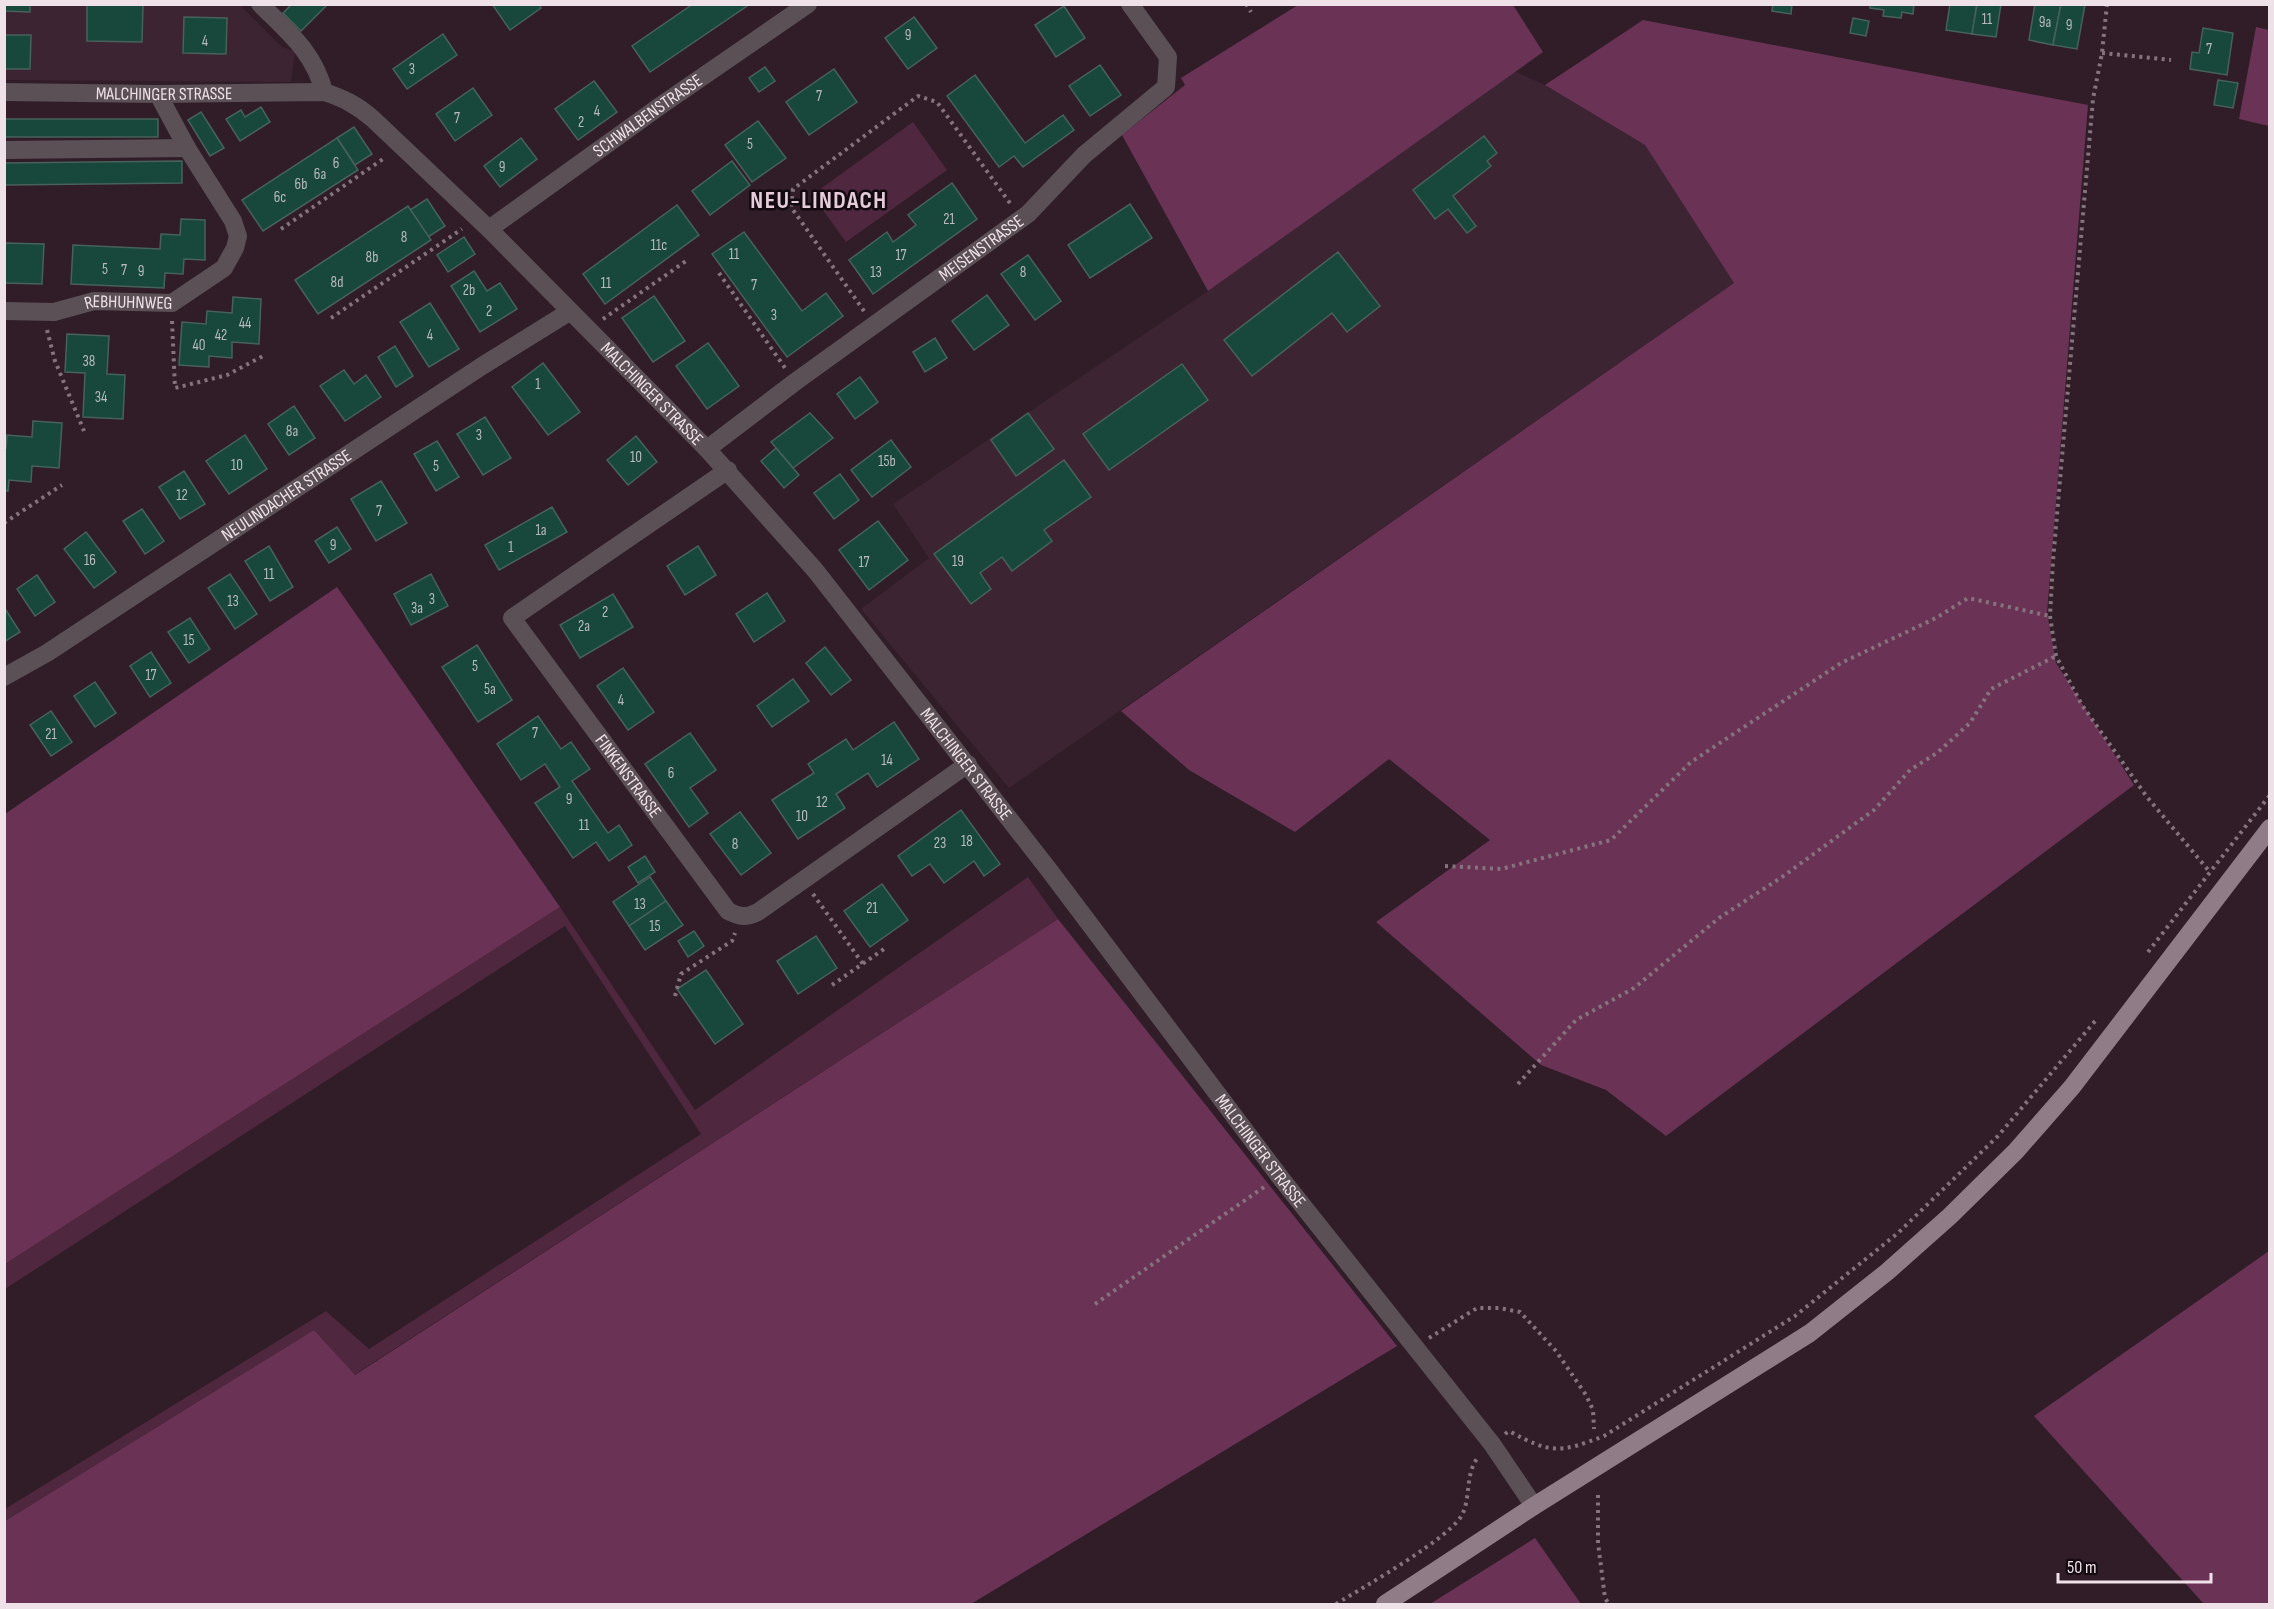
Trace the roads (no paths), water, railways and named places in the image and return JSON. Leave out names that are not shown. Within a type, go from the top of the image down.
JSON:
[{"type":"main road","points":[[1385,1605],[1534,1506],[1810,1333],[1887,1272],[1950,1216],[2016,1151],[2072,1087],[2270,828]]},
{"type":"street","points":[[260,4],[306,51],[321,80],[324,92]]},
{"type":"street","name":"SCHWALBENSTRASSE","points":[[483,224],[808,4]]},
{"type":"street","name":"MEISENSTRASSE","points":[[707,449],[795,382],[1028,214],[1084,155],[1166,87],[1168,57],[1130,4]]},
{"type":"street","name":"MALCHINGER STRASSE","points":[[4,92],[158,94],[324,92],[344,98],[360,107],[483,224],[728,470],[815,570],[968,764],[1280,1177],[1492,1444],[1534,1506]]},
{"type":"street","name":"REBHUHNWEG","points":[[4,311],[54,312],[94,301],[172,303],[224,268],[236,248],[238,236],[233,220],[186,148],[158,94]]},
{"type":"street","points":[[4,150],[186,148]]},
{"type":"street","name":"NEULINDACHER STRASSE","points":[[4,677],[47,653],[482,366],[569,312]]},
{"type":"street","name":"FINKENSTRASSE","points":[[728,470],[512,618],[728,911],[740,917],[749,917],[758,912],[968,764]]},
{"type":"district","name":"NEU-LINDACH","points":[[819,200]]}]
